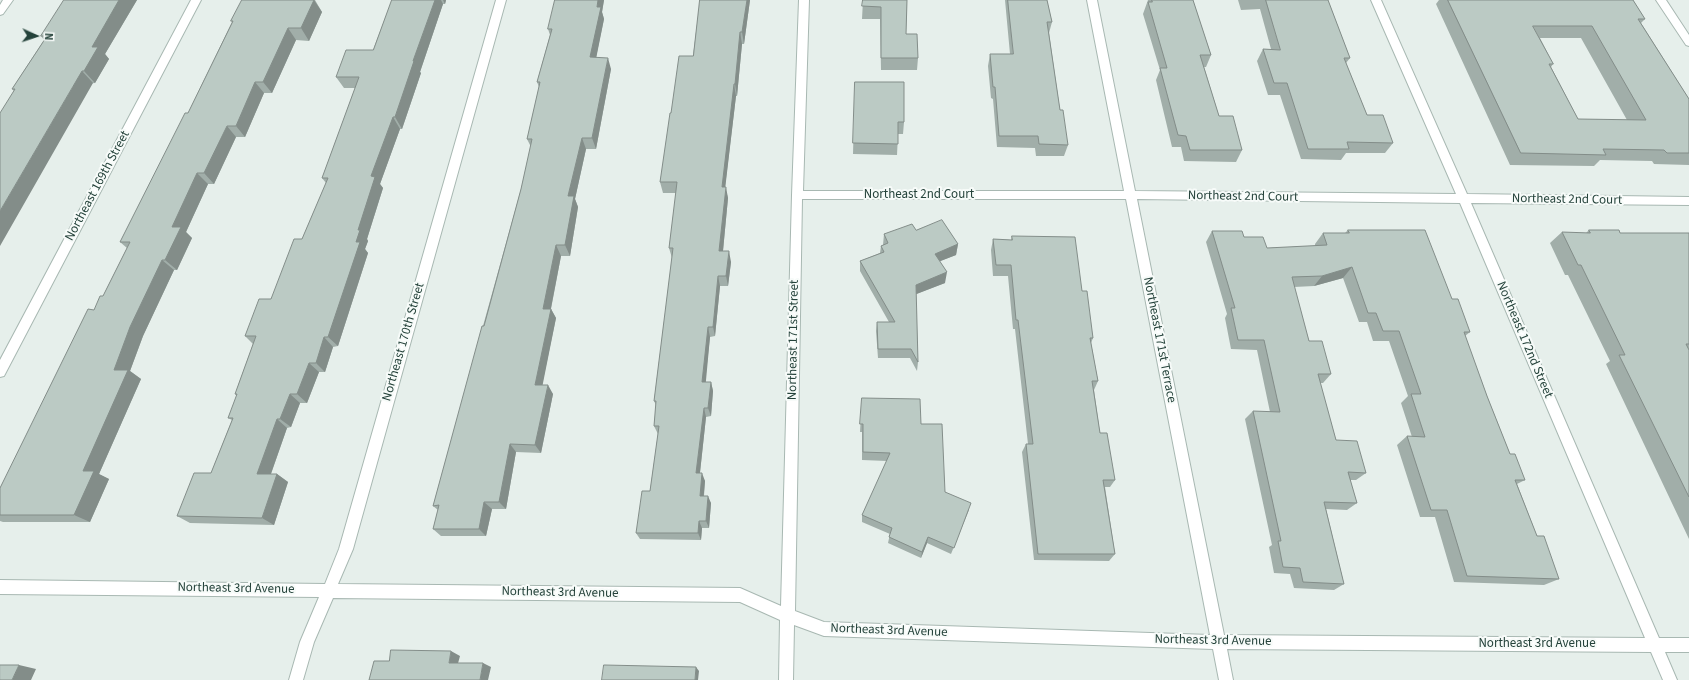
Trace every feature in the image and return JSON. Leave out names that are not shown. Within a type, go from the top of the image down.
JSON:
[{"type":"street","points":[[0,12],[8,0]]},
{"type":"street","name":"Northeast 169th Street","points":[[0,372],[196,0]]},
{"type":"street","name":"Northeast 170th Street","points":[[296,680],[307,642],[346,549],[501,0]]},
{"type":"street","name":"Northeast 171st Street","points":[[786,680],[797,195],[804,0]]},
{"type":"street","name":"Northeast 171st Terrace","points":[[1092,0],[1226,680]]},
{"type":"street","name":"Northeast 172nd Street","points":[[1376,0],[1464,199],[1670,680]]},
{"type":"street","points":[[1661,0],[1689,43]]},
{"type":"street","name":"Northeast 2nd Court","points":[[797,195],[1130,195],[1689,201]]},
{"type":"street","name":"Northeast 3rd Avenue","points":[[0,587],[740,595],[788,616],[824,629],[1218,642],[1689,645]]},
{"type":"building","points":[[64,0],[119,0],[92,47],[98,47],[84,71],[82,71],[0,211],[0,113],[15,89],[12,89],[47,36],[41,36]]},
{"type":"building","points":[[242,0],[314,0],[301,28],[288,28],[263,82],[255,82],[236,126],[227,126],[204,173],[197,173],[172,227],[181,227],[165,260],[162,260],[130,327],[114,370],[128,370],[83,471],[94,471],[74,515],[0,515],[0,488],[88,309],[94,310],[100,296],[103,296],[130,242],[120,242],[185,113],[188,113]]},
{"type":"building","points":[[392,0],[435,0],[395,117],[393,117],[371,176],[375,177],[358,230],[360,230],[356,242],[360,242],[328,337],[324,337],[316,363],[309,363],[297,394],[290,394],[280,419],[277,419],[257,474],[277,474],[262,518],[177,516],[194,473],[211,473],[233,418],[228,418],[256,336],[245,336],[259,299],[271,299],[294,239],[302,239],[328,178],[322,178],[359,77],[336,77],[346,50],[373,50]]},
{"type":"building","points":[[555,0],[598,0],[597,7],[601,7],[590,57],[608,58],[592,138],[582,138],[568,196],[574,196],[565,245],[556,245],[543,309],[551,309],[535,385],[548,385],[535,445],[510,444],[499,502],[484,502],[479,529],[433,529],[439,505],[433,506],[521,189],[532,139],[527,139],[540,82],[537,82],[552,29],[548,29]]},
{"type":"building","points":[[700,0],[747,0],[742,32],[740,32],[722,187],[726,187],[719,251],[729,251],[726,276],[718,276],[713,327],[708,327],[702,382],[711,382],[708,408],[704,408],[696,473],[702,473],[700,496],[708,496],[706,521],[699,521],[698,533],[636,533],[642,491],[650,491],[659,426],[654,426],[656,401],[654,401],[673,248],[669,248],[677,182],[660,182],[679,56],[693,56]]},
{"type":"building","points":[[863,0],[907,0],[906,34],[917,34],[918,58],[881,58],[881,7],[862,6]]},
{"type":"building","points":[[1008,0],[1047,0],[1052,22],[1047,22],[1060,110],[1063,110],[1068,145],[1039,144],[1038,136],[999,136],[995,87],[993,87],[990,54],[1013,54]]},
{"type":"building","points":[[1152,0],[1193,0],[1211,55],[1200,55],[1219,116],[1233,116],[1242,150],[1190,150],[1186,136],[1178,135],[1160,68],[1167,68],[1148,2],[1152,2]]},
{"type":"building","points":[[1266,0],[1328,0],[1350,58],[1344,58],[1367,115],[1383,115],[1393,143],[1347,142],[1349,149],[1308,149],[1287,83],[1274,83],[1263,49],[1280,50]]},
{"type":"building","points":[[1448,0],[1633,0],[1645,19],[1638,19],[1689,99],[1689,153],[1667,153],[1664,150],[1603,149],[1606,155],[1521,153]],"holes":[[[1533,26],[1592,26],[1646,120],[1578,119],[1549,64],[1553,64]]]},
{"type":"building","points":[[855,82],[904,82],[904,122],[898,122],[898,144],[853,143]]},
{"type":"building","points":[[942,220],[958,244],[935,254],[947,272],[916,285],[918,362],[911,349],[878,349],[877,322],[895,322],[860,261],[884,252],[881,246],[888,243],[884,234],[912,224],[916,230]]},
{"type":"building","points":[[1348,230],[1425,230],[1452,299],[1458,299],[1470,332],[1464,332],[1487,396],[1510,454],[1515,454],[1525,480],[1515,480],[1537,536],[1544,536],[1559,579],[1467,576],[1447,510],[1431,510],[1407,436],[1425,437],[1411,394],[1421,394],[1399,331],[1383,331],[1376,313],[1368,313],[1352,267],[1322,276],[1292,277],[1309,341],[1322,341],[1331,374],[1318,374],[1336,440],[1357,441],[1366,473],[1348,472],[1357,503],[1324,502],[1344,584],[1303,582],[1300,568],[1283,567],[1278,541],[1281,541],[1253,411],[1280,412],[1264,340],[1238,340],[1231,308],[1235,308],[1212,231],[1242,231],[1244,237],[1263,237],[1267,248],[1327,245],[1323,233],[1349,233]]},
{"type":"building","points":[[1589,230],[1619,230],[1620,233],[1689,233],[1689,344],[1686,344],[1689,350],[1689,497],[1619,355],[1625,355],[1581,265],[1578,265],[1562,232],[1590,233]]},
{"type":"building","points":[[1012,236],[1075,237],[1082,291],[1087,291],[1093,338],[1090,338],[1098,381],[1092,381],[1100,433],[1107,433],[1115,480],[1103,480],[1115,554],[1038,554],[1026,444],[1033,444],[1018,320],[1016,320],[1011,265],[996,265],[993,239],[1012,240]]},
{"type":"building","points":[[862,398],[920,399],[921,424],[942,424],[945,492],[971,503],[954,548],[928,537],[922,552],[889,537],[892,528],[862,515],[890,453],[863,452],[863,424],[860,424]]},
{"type":"building","points":[[391,650],[451,651],[449,663],[483,663],[480,680],[369,680],[374,661],[389,661]]},
{"type":"building","points":[[0,665],[19,665],[12,680],[0,680]]},
{"type":"building","points":[[604,665],[696,667],[695,680],[602,680]]}]
